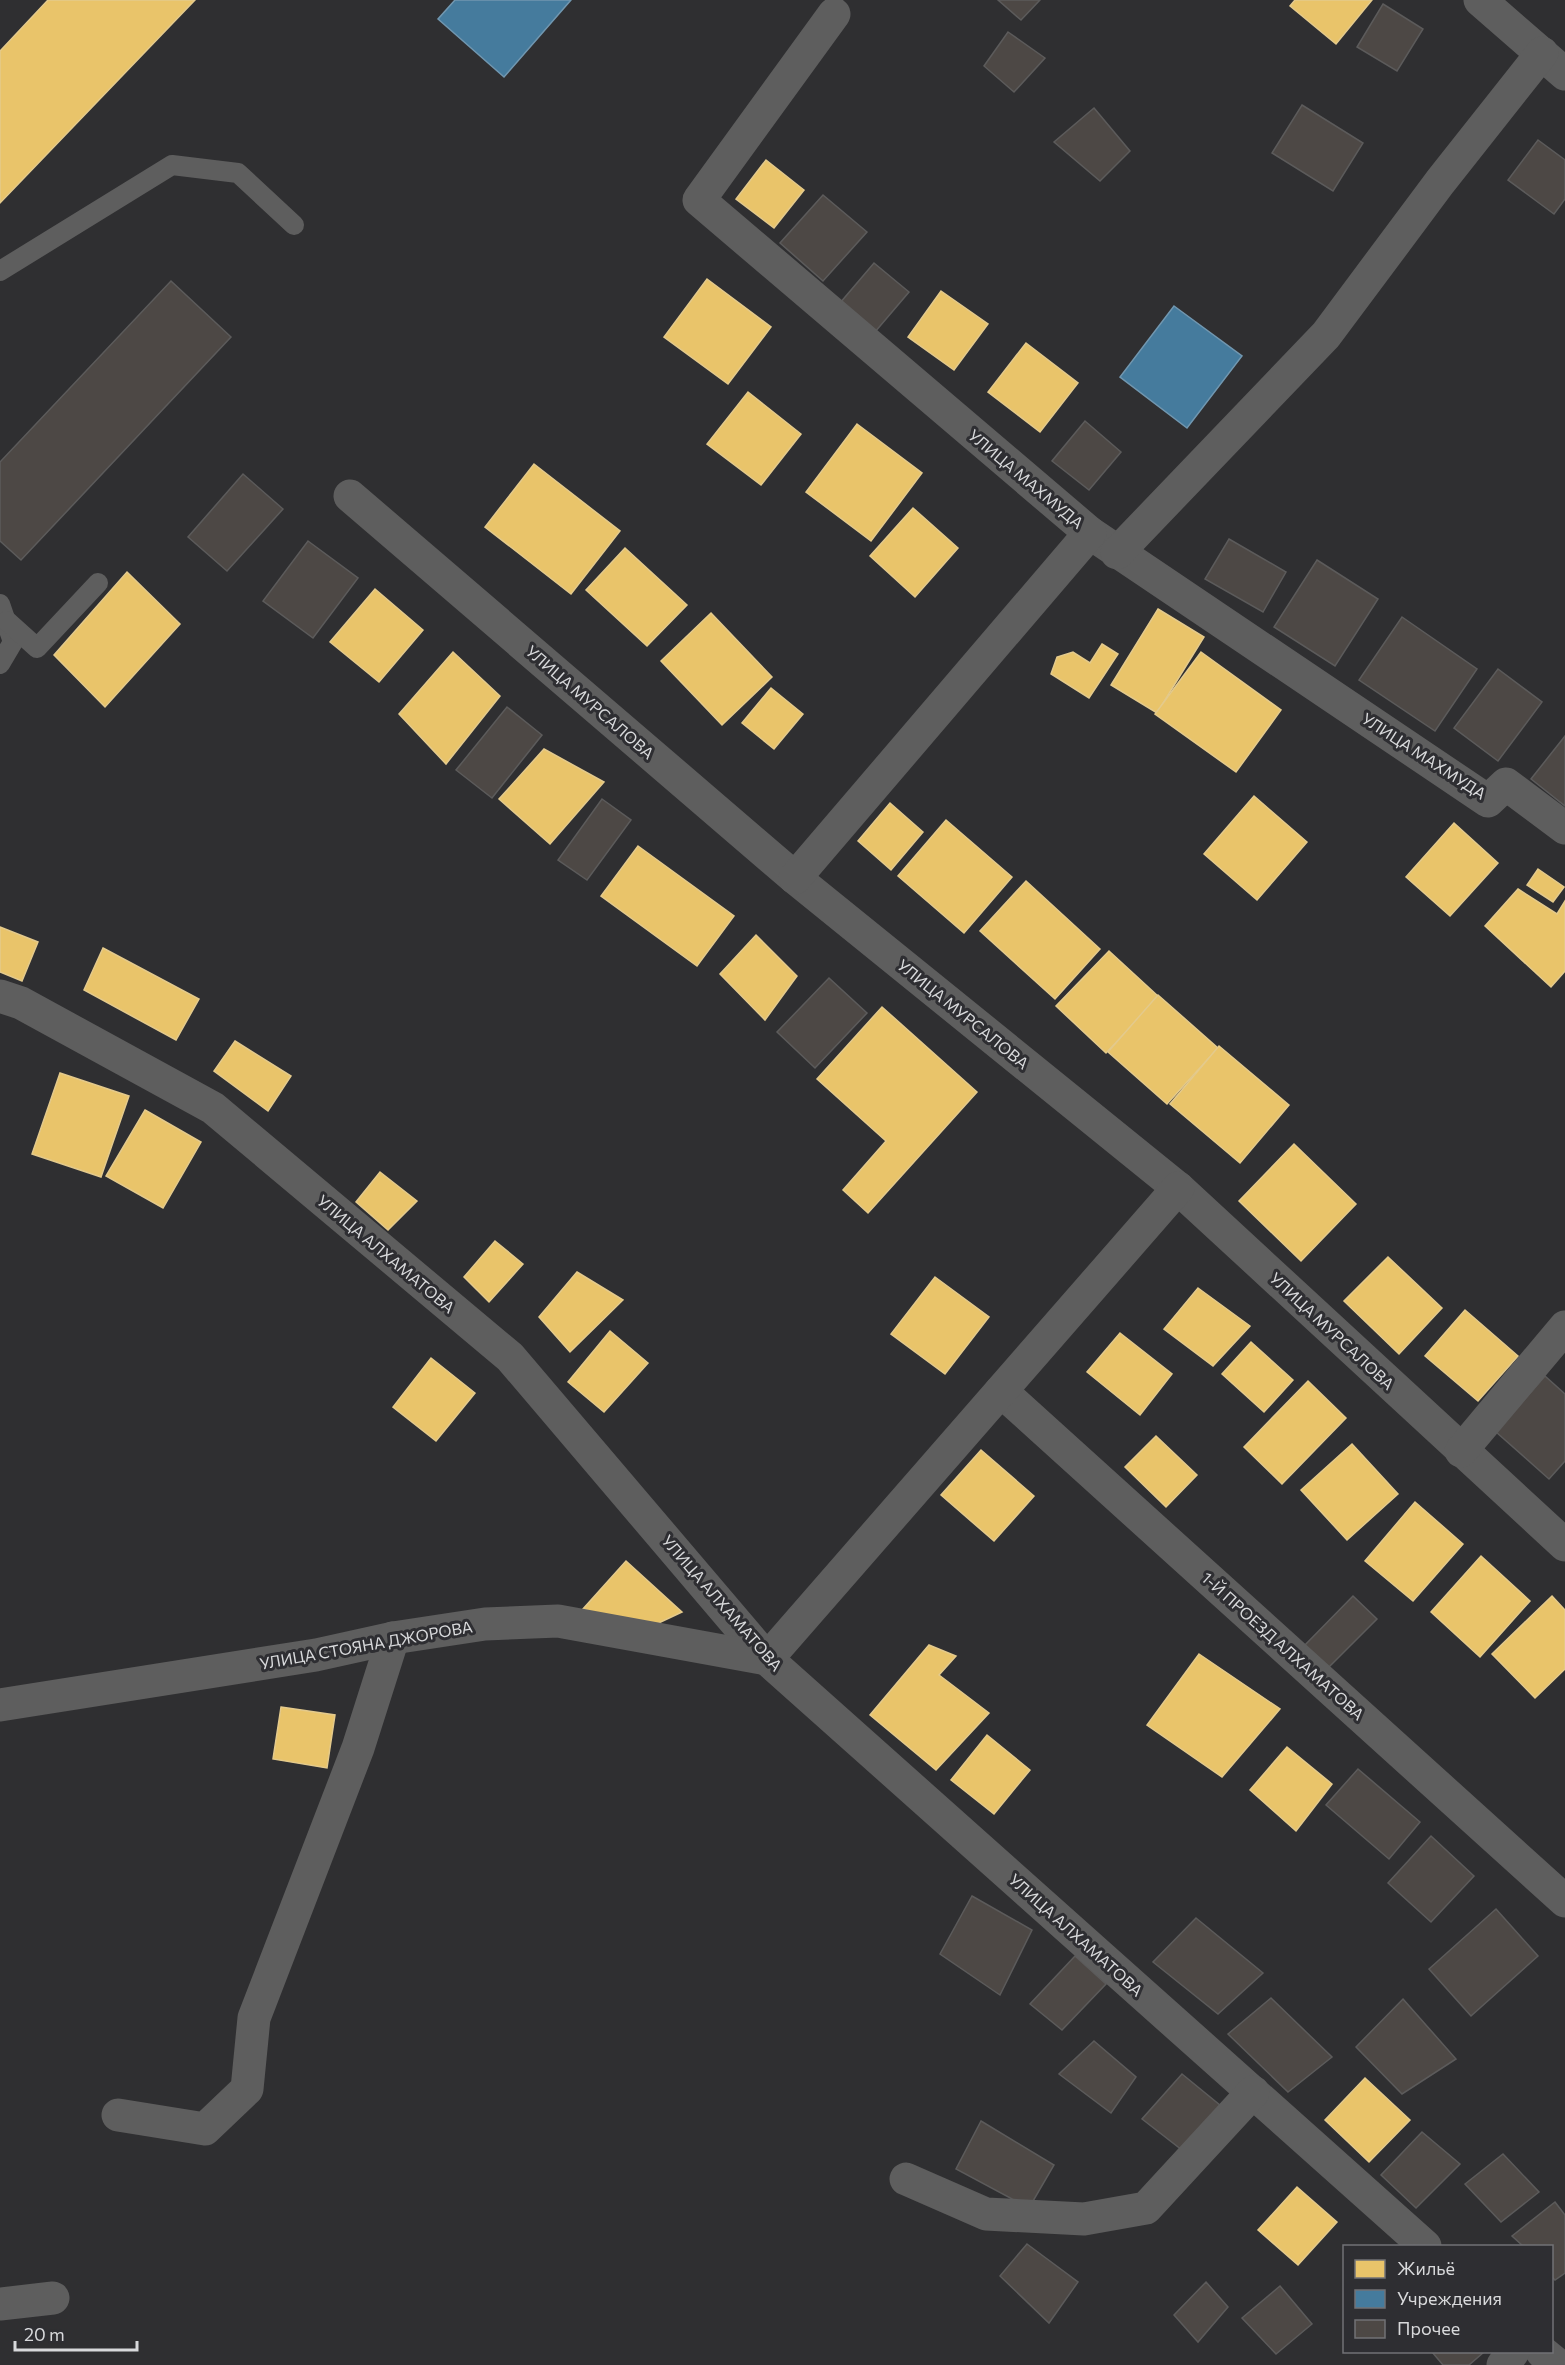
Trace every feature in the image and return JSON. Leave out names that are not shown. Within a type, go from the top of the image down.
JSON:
[{"type":"street","points":[[1117,553],[1326,335],[1440,182],[1553,63],[1480,0]]},
{"type":"street","name":"УЛИЦА МАХМУДА","points":[[834,14],[699,200],[1090,533],[1117,553],[1488,801],[1506,784],[1565,828]]},
{"type":"street","name":"УЛИЦА МУРСАЛОВА","points":[[350,496],[795,878],[1178,1188],[1565,1545]]},
{"type":"street","points":[[795,878],[1090,533]]},
{"type":"street","name":"УЛИЦА АЛХАМАТОВА","points":[[0,996],[21,1003],[213,1108],[510,1357],[767,1659],[1423,2245]]},
{"type":"street","points":[[767,1659],[1178,1188]]},
{"type":"street","points":[[1461,1450],[1565,1327]]},
{"type":"street","name":"1-Й ПРОЕЗД АЛХАМАТОВА","points":[[1000,1391],[1565,1901]]},
{"type":"street","name":"УЛИЦА СТОЯНА ДЖОРОВА","points":[[0,1706],[316,1655],[393,1638],[485,1624],[558,1621],[767,1659]]},
{"type":"street","points":[[118,2115],[205,2129],[247,2089],[254,2018],[358,1748],[393,1638]]},
{"type":"street","points":[[906,2179],[986,2214],[1084,2219],[1146,2208],[1253,2092]]},
{"type":"street","points":[[0,2304],[53,2298]]},
{"type":"street","points":[[1503,2365],[1513,2353]]},
{"type":"street","points":[[1543,2353],[1558,2365]]},
{"type":"lane","points":[[0,271],[172,165],[238,173],[294,225]]},
{"type":"lane","points":[[3,613],[37,648],[98,583]]},
{"type":"lane","points":[[0,664],[13,642],[3,613]]},
{"type":"building: Жильё","points":[[48,0],[195,0],[0,203],[0,51]]},
{"type":"building: Жильё","points":[[1295,0],[1372,0],[1336,44],[1290,6]]},
{"type":"building: Жильё","points":[[766,160],[804,190],[774,228],[736,199]]},
{"type":"building: Жильё","points":[[707,279],[771,327],[728,384],[664,337]]},
{"type":"building: Жильё","points":[[941,291],[988,324],[954,370],[908,337]]},
{"type":"building: Жильё","points":[[1026,343],[1078,383],[1040,432],[988,392]]},
{"type":"building: Жильё","points":[[748,392],[801,434],[761,485],[707,444]]},
{"type":"building: Жильё","points":[[857,424],[922,473],[871,541],[806,492]]},
{"type":"building: Жильё","points":[[534,464],[620,531],[571,594],[485,527]]},
{"type":"building: Жильё","points":[[913,508],[958,548],[915,597],[870,556]]},
{"type":"building: Жильё","points":[[625,548],[687,605],[647,646],[586,590]]},
{"type":"building: Жильё","points":[[127,572],[180,624],[105,707],[54,655]]},
{"type":"building: Жильё","points":[[375,589],[423,630],[379,682],[330,642]]},
{"type":"building: Жильё","points":[[1158,609],[1204,637],[1157,713],[1111,685]]},
{"type":"building: Жильё","points":[[711,613],[772,677],[722,725],[661,661]]},
{"type":"building: Жильё","points":[[1102,644],[1118,654],[1089,698],[1051,674],[1057,657],[1073,652],[1090,663]]},
{"type":"building: Жильё","points":[[453,652],[500,696],[446,764],[399,714]]},
{"type":"building: Жильё","points":[[1201,652],[1281,710],[1236,772],[1155,714]]},
{"type":"building: Жильё","points":[[771,688],[803,714],[774,749],[742,723]]},
{"type":"building: Жильё","points":[[544,749],[604,782],[550,844],[499,799]]},
{"type":"building: Жильё","points":[[1254,796],[1307,842],[1257,900],[1204,854]]},
{"type":"building: Жильё","points":[[890,803],[923,832],[891,870],[858,841]]},
{"type":"building: Жильё","points":[[946,820],[1012,877],[964,933],[898,876]]},
{"type":"building: Жильё","points":[[1454,823],[1498,863],[1450,916],[1406,877]]},
{"type":"building: Жильё","points":[[638,846],[734,916],[697,966],[601,896]]},
{"type":"building: Жильё","points":[[1538,869],[1564,887],[1553,902],[1527,885]]},
{"type":"building: Жильё","points":[[1026,881],[1100,949],[1055,999],[980,931]]},
{"type":"building: Жильё","points":[[1518,889],[1557,914],[1565,901],[1565,971],[1551,987],[1485,926]]},
{"type":"building: Жильё","points":[[0,927],[38,942],[22,981],[0,972]]},
{"type":"building: Жильё","points":[[756,935],[797,976],[765,1020],[720,974]]},
{"type":"building: Жильё","points":[[103,948],[199,999],[176,1040],[84,990]]},
{"type":"building: Жильё","points":[[1109,951],[1159,997],[1106,1053],[1056,1006]]},
{"type":"building: Жильё","points":[[1158,995],[1218,1048],[1167,1104],[1108,1052]]},
{"type":"building: Жильё","points":[[882,1007],[977,1092],[868,1213],[843,1190],[886,1141],[817,1079]]},
{"type":"building: Жильё","points":[[235,1041],[291,1076],[268,1111],[214,1071]]},
{"type":"building: Жильё","points":[[1219,1046],[1289,1105],[1240,1163],[1170,1104]]},
{"type":"building: Жильё","points":[[60,1073],[129,1096],[101,1177],[32,1154]]},
{"type":"building: Жильё","points":[[145,1110],[201,1142],[163,1208],[106,1176]]},
{"type":"building: Жильё","points":[[1294,1144],[1356,1204],[1301,1261],[1239,1201]]},
{"type":"building: Жильё","points":[[380,1172],[417,1201],[388,1230],[356,1202]]},
{"type":"building: Жильё","points":[[495,1241],[523,1264],[489,1302],[464,1277]]},
{"type":"building: Жильё","points":[[1388,1257],[1442,1308],[1399,1354],[1344,1301]]},
{"type":"building: Жильё","points":[[577,1272],[623,1300],[570,1352],[539,1317]]},
{"type":"building: Жильё","points":[[935,1277],[989,1317],[945,1374],[891,1334]]},
{"type":"building: Жильё","points":[[1198,1288],[1250,1326],[1213,1366],[1164,1329]]},
{"type":"building: Жильё","points":[[1465,1310],[1518,1356],[1478,1401],[1425,1356]]},
{"type":"building: Жильё","points":[[610,1331],[648,1363],[604,1412],[568,1382]]},
{"type":"building: Жильё","points":[[1120,1333],[1172,1374],[1140,1415],[1087,1372]]},
{"type":"building: Жильё","points":[[1251,1342],[1293,1380],[1264,1412],[1222,1374]]},
{"type":"building: Жильё","points":[[431,1358],[475,1393],[436,1441],[393,1407]]},
{"type":"building: Жильё","points":[[1308,1381],[1346,1418],[1282,1484],[1244,1447]]},
{"type":"building: Жильё","points":[[1156,1436],[1197,1475],[1166,1507],[1125,1467]]},
{"type":"building: Жильё","points":[[1352,1444],[1398,1494],[1347,1540],[1301,1490]]},
{"type":"building: Жильё","points":[[981,1450],[1034,1496],[994,1541],[941,1495]]},
{"type":"building: Жильё","points":[[1415,1502],[1463,1544],[1413,1601],[1365,1561]]},
{"type":"building: Жильё","points":[[1481,1556],[1530,1601],[1480,1657],[1431,1612]]},
{"type":"building: Жильё","points":[[626,1561],[682,1612],[646,1629],[583,1609]]},
{"type":"building: Жильё","points":[[1552,1596],[1565,1610],[1565,1669],[1535,1698],[1492,1654]]},
{"type":"building: Жильё","points":[[929,1645],[956,1656],[939,1675],[989,1713],[936,1770],[870,1715]]},
{"type":"building: Жильё","points":[[1199,1654],[1280,1709],[1222,1777],[1147,1725]]},
{"type":"building: Жильё","points":[[281,1707],[335,1715],[327,1768],[273,1759]]},
{"type":"building: Жильё","points":[[987,1735],[1030,1770],[994,1814],[951,1780]]},
{"type":"building: Жильё","points":[[1287,1747],[1332,1784],[1296,1831],[1250,1790]]},
{"type":"building: Жильё","points":[[1365,2078],[1410,2120],[1369,2162],[1325,2120]]},
{"type":"building: Жильё","points":[[1297,2187],[1337,2222],[1298,2265],[1258,2230]]},
{"type":"building: Учреждения","points":[[455,0],[571,0],[504,77],[438,19]]},
{"type":"building: Учреждения","points":[[1174,306],[1242,356],[1187,428],[1120,377]]},
{"type":"building: Прочее","points":[[998,0],[1040,0],[1021,20]]},
{"type":"building: Прочее","points":[[1383,4],[1423,29],[1397,71],[1357,47]]},
{"type":"building: Прочее","points":[[1008,32],[1045,58],[1014,92],[984,66]]},
{"type":"building: Прочее","points":[[1302,105],[1363,143],[1333,191],[1272,153]]},
{"type":"building: Прочее","points":[[1094,108],[1130,151],[1100,181],[1054,142]]},
{"type":"building: Прочее","points":[[1538,140],[1565,160],[1565,199],[1554,214],[1508,180]]},
{"type":"building: Прочее","points":[[823,195],[867,232],[823,281],[780,243]]},
{"type":"building: Прочее","points":[[874,263],[909,292],[875,332],[840,303]]},
{"type":"building: Прочее","points":[[171,281],[231,337],[21,560],[0,541],[0,462]]},
{"type":"building: Прочее","points":[[1085,421],[1121,452],[1089,490],[1052,461]]},
{"type":"building: Прочее","points":[[243,474],[283,509],[227,571],[188,537]]},
{"type":"building: Прочее","points":[[1229,539],[1286,572],[1263,612],[1205,579]]},
{"type":"building: Прочее","points":[[308,541],[358,578],[313,638],[263,601]]},
{"type":"building: Прочее","points":[[1317,560],[1378,599],[1335,666],[1274,627]]},
{"type":"building: Прочее","points":[[1402,617],[1477,669],[1435,731],[1359,680]]},
{"type":"building: Прочее","points":[[1498,669],[1542,702],[1498,761],[1454,728]]},
{"type":"building: Прочее","points":[[507,707],[542,735],[492,798],[456,770]]},
{"type":"building: Прочее","points":[[1565,736],[1565,806],[1531,779]]},
{"type":"building: Прочее","points":[[602,799],[631,820],[587,880],[558,860]]},
{"type":"building: Прочее","points":[[829,978],[867,1013],[815,1068],[777,1032]]},
{"type":"building: Прочее","points":[[1545,1376],[1565,1394],[1565,1461],[1549,1479],[1496,1432]]},
{"type":"building: Прочее","points":[[1353,1596],[1377,1619],[1326,1670],[1303,1647]]},
{"type":"building: Прочее","points":[[1358,1769],[1420,1822],[1389,1859],[1326,1805]]},
{"type":"building: Прочее","points":[[1431,1836],[1474,1876],[1431,1922],[1388,1883]]},
{"type":"building: Прочее","points":[[972,1896],[1032,1930],[1000,1995],[940,1954]]},
{"type":"building: Прочее","points":[[1496,1909],[1538,1956],[1471,2016],[1429,1969]]},
{"type":"building: Прочее","points":[[1196,1918],[1263,1973],[1218,2014],[1153,1962]]},
{"type":"building: Прочее","points":[[1075,1956],[1106,1984],[1062,2030],[1030,2004]]},
{"type":"building: Прочее","points":[[1271,1998],[1332,2057],[1288,2092],[1228,2034]]},
{"type":"building: Прочее","points":[[1403,1999],[1456,2059],[1402,2094],[1356,2047]]},
{"type":"building: Прочее","points":[[1094,2041],[1136,2077],[1111,2113],[1059,2074]]},
{"type":"building: Прочее","points":[[1182,2074],[1226,2110],[1182,2150],[1142,2119]]},
{"type":"building: Прочее","points":[[981,2121],[1054,2165],[1029,2208],[956,2169]]},
{"type":"building: Прочее","points":[[1422,2132],[1460,2164],[1416,2208],[1381,2175]]},
{"type":"building: Прочее","points":[[1503,2154],[1539,2192],[1501,2222],[1465,2184]]},
{"type":"building: Прочее","points":[[1555,2202],[1565,2215],[1565,2273],[1555,2280],[1553,2278],[1553,2245],[1522,2245],[1512,2236]]},
{"type":"building: Прочее","points":[[1027,2244],[1078,2282],[1049,2323],[1000,2276]]},
{"type":"building: Прочее","points":[[1206,2282],[1228,2307],[1198,2342],[1174,2315]]},
{"type":"building: Прочее","points":[[1280,2286],[1312,2324],[1276,2354],[1242,2318]]},
{"type":"building: Прочее","points":[[1433,2353],[1483,2353],[1469,2365],[1443,2365]]}]
